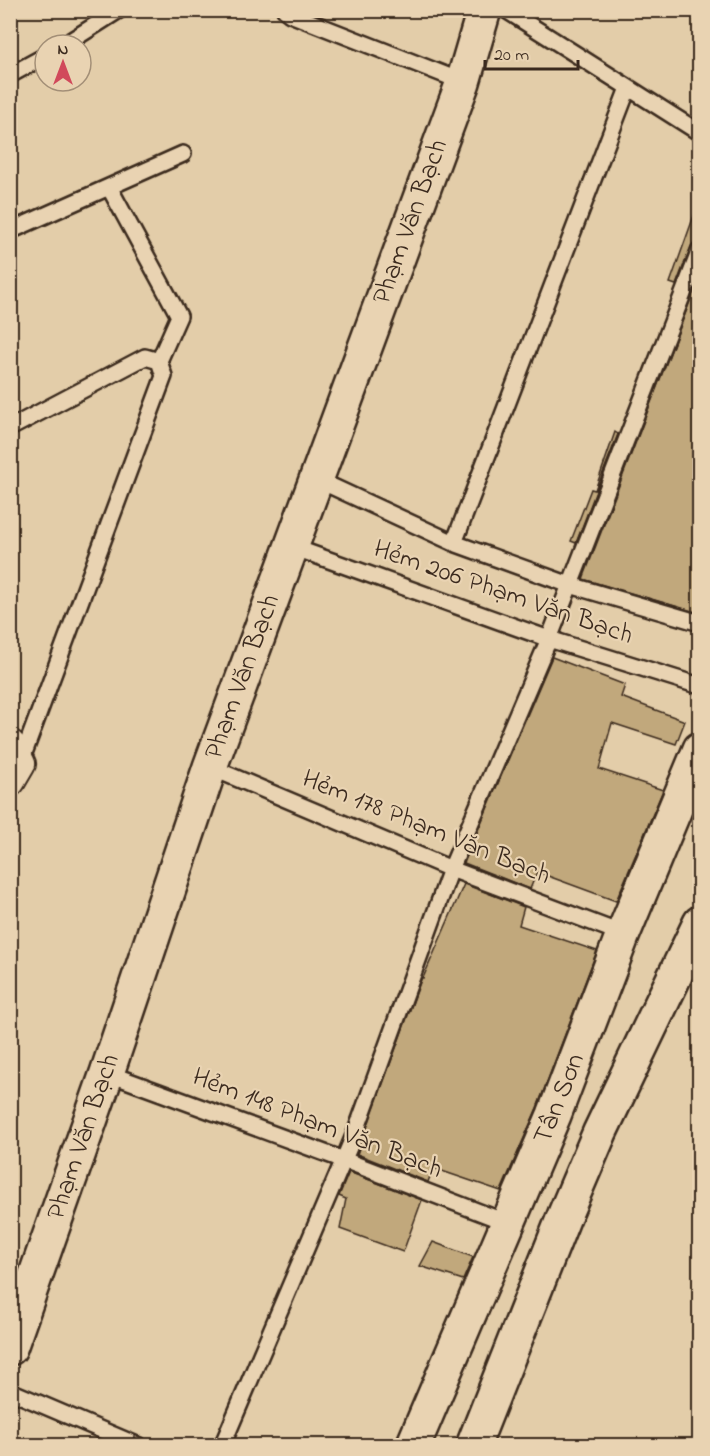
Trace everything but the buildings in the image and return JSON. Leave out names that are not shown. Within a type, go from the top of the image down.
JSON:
[{"type":"street","name":"Phạm Văn Bạch","points":[[10,1348],[107,1072],[210,767],[463,82],[484,10]]},
{"type":"street","name":"Tân Sơn","points":[[413,1446],[554,1115],[623,934],[699,749]]},
{"type":"street","name":"Tân Sơn","points":[[473,1446],[600,1132],[699,923]]},
{"type":"street","points":[[554,1115],[561,1132],[572,1139],[600,1132]]},
{"type":"street","points":[[514,1210],[534,1194],[545,1194],[556,1201],[565,1214]]},
{"type":"lane","points":[[83,33],[119,10]]},
{"type":"lane","points":[[285,10],[290,14],[463,82]]},
{"type":"lane","points":[[506,10],[699,133]]},
{"type":"lane","points":[[10,75],[33,63]]},
{"type":"lane","points":[[454,543],[628,88]]},
{"type":"lane","points":[[10,231],[183,154]]},
{"type":"lane","points":[[14,764],[164,376],[159,362],[179,316],[109,187]]},
{"type":"lane","points":[[222,1446],[356,1131],[451,869],[549,639],[699,250]]},
{"type":"lane","points":[[10,428],[145,357],[159,362]]},
{"type":"lane","points":[[316,479],[454,543],[570,585],[699,623]]},
{"type":"lane","name":"Hẻm 206 Phạm Văn Bạch","points":[[290,546],[549,639],[699,686]]},
{"type":"lane","name":"Hẻm 178 Phạm Văn Bạch","points":[[210,767],[451,869],[623,934]]},
{"type":"lane","name":"Hẻm 148 Phạm Văn Bạch","points":[[107,1072],[344,1160],[514,1210]]},
{"type":"lane","points":[[10,1391],[139,1446]]}]
